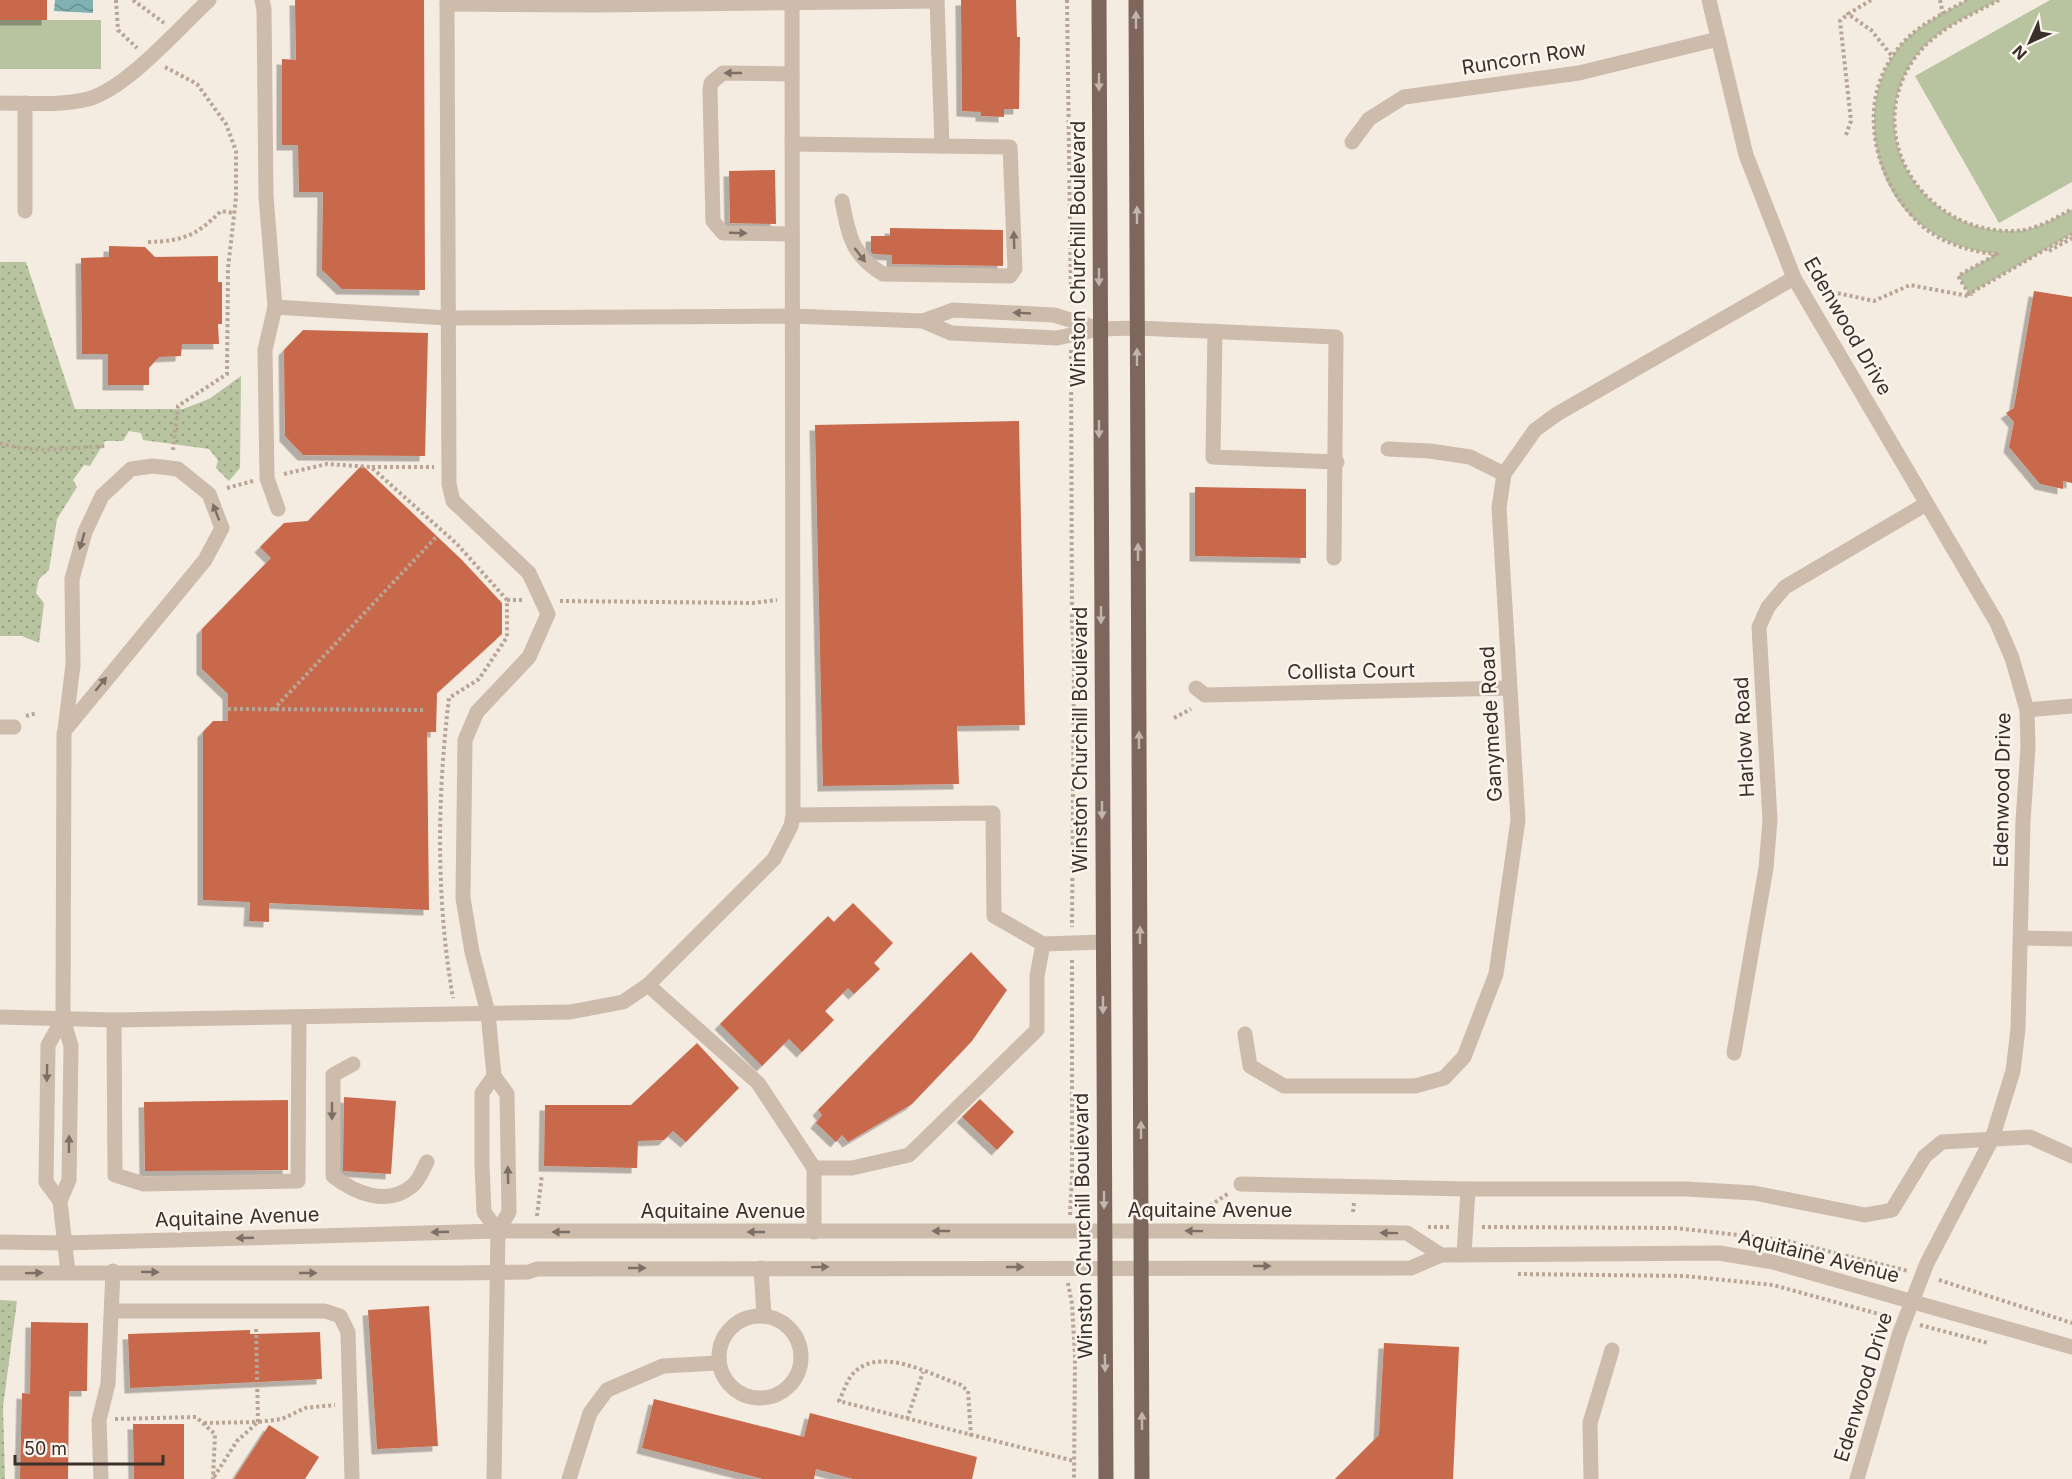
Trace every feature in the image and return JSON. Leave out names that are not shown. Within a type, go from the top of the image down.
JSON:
[{"type":"main road","name":"Winston Churchill Boulevard","points":[[1099,0],[1106,1479]]},
{"type":"main road","points":[[1136,0],[1142,1479]]},
{"type":"street","points":[[0,103],[89,99],[117,85],[209,0]]},
{"type":"street","points":[[262,0],[264,9],[266,196],[275,307],[265,350],[267,478],[278,509]]},
{"type":"street","name":"Edenwood Drive","points":[[1709,0],[1746,155],[1794,278],[1996,623],[2012,658],[2026,710],[2028,747],[2023,821],[2018,1029],[2013,1071],[1992,1139],[1928,1263],[1912,1301],[1899,1335],[1857,1479]]},
{"type":"street","points":[[0,1017],[114,1020],[593,1010],[623,1002],[648,985],[774,859],[791,826],[793,815],[792,1]]},
{"type":"street","points":[[494,1479],[498,1231],[509,1212],[507,1094],[494,1076],[488,1013],[472,952],[463,898],[465,740],[477,712],[529,657],[548,614],[529,573],[453,501],[449,467],[447,318],[447,2],[937,1],[942,146]]},
{"type":"street","name":"Runcorn Row","points":[[1352,142],[1369,119],[1404,97],[1578,73],[1718,39]]},
{"type":"street","points":[[792,74],[723,73],[711,83],[710,91],[711,217],[723,232],[792,234]]},
{"type":"street","points":[[25,103],[25,211]]},
{"type":"street","points":[[792,144],[1010,147],[1015,269],[1010,276],[883,274],[868,265],[854,248],[842,201]]},
{"type":"street","name":"Ganymede Road","points":[[1245,1034],[1250,1066],[1284,1086],[1415,1086],[1444,1078],[1464,1057],[1496,974],[1518,820],[1499,508],[1504,474],[1535,430],[1557,414],[1794,278]]},
{"type":"street","points":[[275,307],[447,318],[792,316],[923,321],[951,333],[1057,338],[1099,329],[1137,328],[1336,337],[1337,462],[1334,558]]},
{"type":"street","points":[[923,321],[952,310],[975,311],[1054,315],[1099,329]]},
{"type":"street","points":[[1215,331],[1213,457],[1337,462]]},
{"type":"street","points":[[1388,449],[1430,451],[1470,457],[1504,474]]},
{"type":"street","points":[[64,730],[204,560],[222,528],[209,494],[178,470],[153,466],[131,469],[102,496],[85,532],[72,579],[73,665],[64,730],[63,1019],[71,1046],[69,1180],[60,1201],[68,1272]]},
{"type":"street","name":"Harlow Road","points":[[1734,1053],[1766,868],[1770,820],[1759,627],[1768,607],[1785,587],[1926,504]]},
{"type":"street","name":"Collista Court","points":[[1196,688],[1205,695],[1509,688]]},
{"type":"street","points":[[2026,710],[2072,706]]},
{"type":"street","points":[[793,815],[993,813],[994,916],[1043,944],[1103,942]]},
{"type":"street","points":[[2021,938],[2072,939]]},
{"type":"street","points":[[814,1168],[852,1168],[909,1155],[1003,1064],[1037,1030],[1037,976],[1043,944]]},
{"type":"street","points":[[648,985],[758,1083],[814,1168],[814,1232]]},
{"type":"street","points":[[114,1020],[115,1175],[144,1184],[298,1181],[299,1017]]},
{"type":"street","points":[[60,1201],[46,1182],[48,1045],[63,1019]]},
{"type":"street","points":[[353,1065],[333,1075],[333,1176],[354,1192],[375,1196],[396,1195],[414,1186],[428,1162]]},
{"type":"street","points":[[494,1076],[482,1093],[482,1166],[484,1212],[498,1231]]},
{"type":"street","points":[[1241,1184],[1468,1189],[1686,1189],[1743,1192],[1865,1215],[1892,1210],[1924,1156],[1942,1142],[2030,1137],[2072,1156]]},
{"type":"street","points":[[1464,1255],[1468,1189]]},
{"type":"street","name":"Aquitaine Avenue","points":[[0,1242],[64,1243],[498,1231],[1104,1230],[1407,1233],[1441,1255]]},
{"type":"street","name":"Aquitaine Avenue","points":[[0,1273],[528,1272],[537,1269],[1104,1266],[1411,1268],[1441,1255],[1719,1253],[1773,1262],[2072,1347]]},
{"type":"street","points":[[761,1268],[764,1316]]},
{"type":"street","points":[[101,1479],[99,1420],[108,1384],[113,1271]]},
{"type":"street","points":[[112,1311],[325,1311],[340,1316],[348,1332],[352,1479]]},
{"type":"street","points":[[764,1316],[778,1320],[789,1328],[798,1340],[801,1353],[800,1368],[794,1380],[784,1391],[765,1398],[744,1396],[732,1388],[723,1377],[718,1363],[722,1338],[740,1320],[764,1316]]},
{"type":"street","points":[[1590,1479],[1590,1423],[1612,1350]]},
{"type":"street","points":[[569,1479],[590,1413],[607,1390],[663,1366],[718,1363]]},
{"type":"path","points":[[116,0],[118,30],[147,58],[197,84],[226,124],[236,151],[228,268],[227,374],[178,405],[173,450]]},
{"type":"path","points":[[133,0],[176,31]]},
{"type":"path","points":[[1067,0],[1072,283]]},
{"type":"path","points":[[1846,135],[1851,121],[1840,21],[1871,0]]},
{"type":"path","points":[[1940,0],[1943,14]]},
{"type":"path","points":[[1967,0],[1913,32],[1893,56],[1874,98],[1876,149],[1886,177],[1900,201],[1922,226],[1972,252],[1997,254],[1959,276],[1969,294],[2072,236]]},
{"type":"path","points":[[1999,0],[1938,34],[1914,60],[1899,91],[1895,126],[1902,161],[1920,192],[1929,200],[1947,215],[1979,229],[2014,231],[2049,222],[2072,209]]},
{"type":"path","points":[[1848,14],[1871,30],[1893,56]]},
{"type":"path","points":[[148,242],[174,242],[205,227],[221,211],[233,213]]},
{"type":"path","points":[[1832,292],[1874,301],[1910,285],[1968,296],[2072,236]]},
{"type":"path","points":[[1071,356],[1071,622],[1074,659],[1072,907]]},
{"type":"path","points":[[0,443],[17,448],[39,450],[105,446]]},
{"type":"path","points":[[227,488],[327,464],[371,467],[449,467]]},
{"type":"path","points":[[371,467],[457,544],[507,600],[507,637],[479,679],[449,698],[441,792],[440,876],[456,1013]]},
{"type":"path","points":[[273,710],[437,536]]},
{"type":"path","points":[[507,600],[753,603],[793,598]]},
{"type":"path","points":[[228,709],[425,710]]},
{"type":"path","points":[[1173,718],[1191,709]]},
{"type":"path","points":[[1070,1200],[1072,1178],[1072,972]]},
{"type":"path","points":[[536,1218],[542,1175]]},
{"type":"path","points":[[1205,1209],[1241,1184]]},
{"type":"path","points":[[1068,1288],[1072,1304],[1075,1356],[1074,1479]]},
{"type":"path","points":[[213,1478],[237,1441],[258,1422],[256,1312]]},
{"type":"path","points":[[971,1436],[969,1391],[961,1385],[890,1361],[876,1361],[861,1367],[850,1376],[839,1401],[971,1436],[1074,1461]]},
{"type":"path","points":[[907,1419],[923,1372]]},
{"type":"path","points":[[204,1424],[282,1419],[305,1408],[349,1404]]},
{"type":"path","points":[[99,1420],[196,1417],[215,1434],[213,1478]]},
{"type":"green space","points":[[1967,0],[1999,0],[1931,40],[1914,59],[1899,89],[1894,119],[1898,148],[1910,175],[1928,198],[1952,216],[1981,227],[2013,231],[2029,229],[2072,209],[2072,234],[1969,294],[1958,276],[1996,254],[1950,242],[1924,227],[1906,211],[1892,192],[1882,170],[1876,146],[1874,121],[1876,97],[1883,74],[1894,54],[1918,29]]},
{"type":"green space","points":[[2050,0],[2072,0],[2072,182],[1999,223],[1915,76]]},
{"type":"green space","points":[[0,20],[101,20],[101,69],[0,69]]},
{"type":"green space","points":[[0,262],[26,262],[75,409],[183,409],[209,399],[241,376],[240,468],[229,481],[216,468],[218,460],[209,449],[143,440],[141,433],[129,431],[123,441],[105,441],[90,466],[84,465],[73,480],[77,487],[57,519],[49,570],[39,579],[36,593],[44,603],[39,643],[22,636],[0,636]]},
{"type":"green space","points":[[0,1300],[17,1301],[3,1407],[5,1479],[0,1479]]},
{"type":"water","points":[[55,0],[93,0],[93,13],[54,11]]},
{"type":"building","points":[[0,0],[47,0],[47,20],[0,20]]},
{"type":"building","points":[[295,0],[424,0],[425,290],[342,289],[322,270],[323,192],[299,192],[298,145],[282,145],[282,59],[296,60]]},
{"type":"building","points":[[961,0],[1016,0],[1017,37],[1020,37],[1019,109],[1004,109],[1004,117],[981,116],[981,112],[962,111]]},
{"type":"building","points":[[775,170],[776,224],[730,223],[729,171]]},
{"type":"building","points":[[890,228],[1003,230],[1003,266],[892,264],[892,255],[871,252],[871,236],[890,236]]},
{"type":"building","points":[[109,246],[145,247],[155,257],[218,256],[218,282],[222,282],[222,324],[218,324],[219,344],[182,344],[181,356],[159,357],[149,368],[149,385],[108,385],[108,354],[82,354],[81,258],[109,257]]},
{"type":"building","points":[[2034,291],[2072,297],[2072,483],[2063,481],[2063,489],[2040,484],[2009,447],[2014,422],[2006,413],[2014,408]]},
{"type":"building","points":[[303,330],[428,333],[425,456],[303,455],[285,436],[284,350]]},
{"type":"building","points":[[1019,421],[1025,725],[957,726],[959,784],[823,786],[815,425]]},
{"type":"building","points":[[362,465],[462,560],[502,603],[502,634],[437,693],[436,732],[427,732],[429,910],[269,903],[269,922],[249,921],[250,902],[203,900],[203,732],[213,721],[228,721],[228,694],[202,669],[202,629],[271,558],[260,547],[284,523],[308,521]]},
{"type":"building","points":[[1195,487],[1306,489],[1306,558],[1195,556]]},
{"type":"building","points":[[853,903],[893,943],[874,963],[880,969],[854,994],[848,988],[825,1011],[834,1020],[802,1052],[789,1039],[762,1066],[720,1024],[828,916],[834,922]]},
{"type":"building","points":[[971,952],[1007,990],[972,1041],[912,1104],[848,1142],[842,1135],[836,1142],[816,1123],[822,1115],[818,1110]]},
{"type":"building","points":[[697,1043],[739,1088],[686,1142],[673,1131],[664,1140],[638,1141],[637,1168],[544,1166],[545,1105],[631,1105]]},
{"type":"building","points":[[344,1097],[396,1101],[391,1174],[343,1171]]},
{"type":"building","points":[[980,1099],[1014,1132],[997,1150],[962,1117]]},
{"type":"building","points":[[288,1100],[288,1170],[145,1171],[144,1102]]},
{"type":"building","points":[[429,1306],[438,1446],[377,1449],[368,1310]]},
{"type":"building","points":[[31,1322],[88,1323],[87,1391],[69,1391],[68,1479],[20,1479],[22,1393],[30,1394]]},
{"type":"building","points":[[250,1330],[250,1334],[320,1332],[322,1379],[130,1388],[128,1334]]},
{"type":"building","points":[[1384,1343],[1459,1347],[1453,1479],[1335,1479],[1379,1435]]},
{"type":"building","points":[[654,1399],[804,1437],[810,1413],[977,1457],[972,1479],[853,1479],[816,1469],[814,1479],[763,1479],[642,1448]]},
{"type":"building","points":[[133,1424],[184,1424],[184,1479],[134,1479]]},
{"type":"building","points":[[269,1425],[319,1457],[305,1479],[234,1479]]}]
